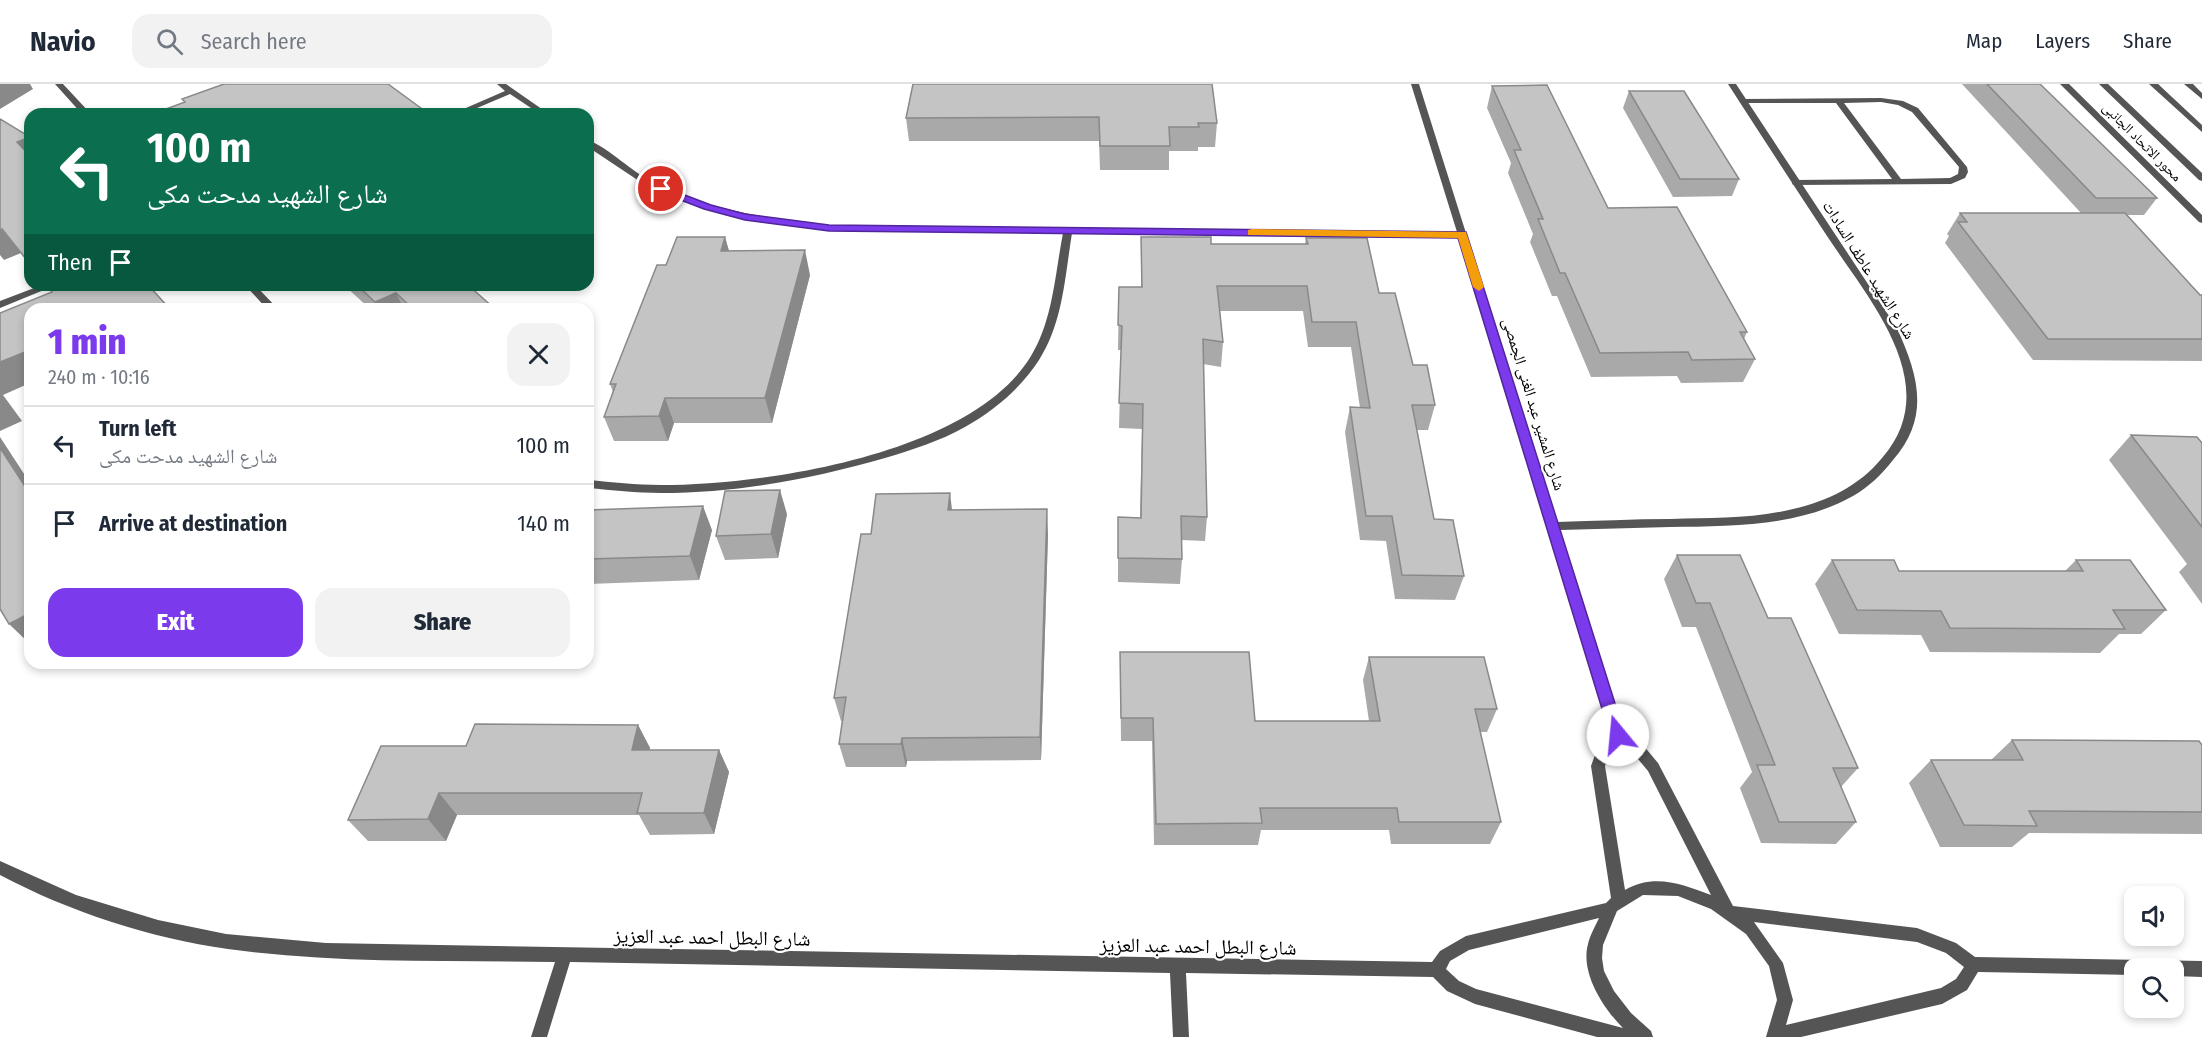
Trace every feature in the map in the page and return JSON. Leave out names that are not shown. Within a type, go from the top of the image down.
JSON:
[{"type":"street","points":[[59,84],[81,108]]},
{"type":"street","points":[[501,84],[536,108]]},
{"type":"street","name":"شارع المشير عبد الغنى الجمصى","points":[[1415,84],[1618,735]]},
{"type":"street","name":"شارع الشهيد عاطف السادات","points":[[1553,526],[1752,521],[1807,510],[1852,491],[1886,464],[1907,433],[1914,399],[1908,363],[1892,328],[1732,84]]},
{"type":"street","name":"محور الاتحاد الجانبى","points":[[2064,84],[2202,220]]},
{"type":"street","points":[[2103,84],[2202,178]]},
{"type":"street","points":[[2152,84],[2202,129]]},
{"type":"street","points":[[2187,84],[2202,97]]},
{"type":"street","points":[[470,108],[511,90]]},
{"type":"street","points":[[1838,100],[1899,182]]},
{"type":"street","points":[[1743,101],[1881,100],[1908,106],[1922,118],[1963,167],[1964,172],[1962,176],[1951,181],[1796,183]]},
{"type":"street","points":[[594,147],[648,183],[707,207],[745,217],[829,228],[1463,235]]},
{"type":"street","points":[[594,484],[661,489],[767,480],[870,458],[918,443],[961,425],[995,402],[1022,377],[1037,356],[1049,331],[1068,231]]},
{"type":"street","points":[[0,305],[36,291]]},
{"type":"street","points":[[256,291],[267,303]]},
{"type":"street","points":[[1645,1037],[1629,1025],[1611,1001],[1599,976],[1594,951],[1598,928],[1613,904],[1598,766],[1604,748],[1618,735],[1638,749],[1653,767],[1730,910]]},
{"type":"street","name":"شارع البطل احمد عبد العزيز","points":[[0,868],[19,879],[111,914],[213,939],[326,950],[1436,970]]},
{"type":"street","points":[[1627,1037],[1475,996],[1453,986],[1436,970],[1445,956],[1466,943],[1613,904],[1635,891],[1656,887],[1679,888],[1730,910],[1752,930],[1768,950],[1779,972],[1785,994],[1783,1015],[1775,1036]]},
{"type":"street","points":[[1730,910],[1917,935],[1951,948],[1972,964],[2202,969]]},
{"type":"street","points":[[539,1037],[564,956]]},
{"type":"street","points":[[1775,1036],[1942,996],[1960,988],[1972,964]]},
{"type":"street","points":[[1178,967],[1181,1037]]},
{"type":"building","points":[[224,84],[388,84],[421,108],[169,108],[185,102],[182,99]]},
{"type":"building","points":[[913,84],[1212,84],[1217,123],[1198,123],[1199,127],[1169,127],[1170,146],[1100,146],[1099,117],[906,118]]},
{"type":"building","points":[[1987,84],[2040,84],[2157,198],[2096,198]]},
{"type":"building","points":[[1547,85],[1608,208],[1677,207],[1747,332],[1740,332],[1755,359],[1692,360],[1688,352],[1600,353],[1565,273],[1560,273],[1538,219],[1543,219],[1514,150],[1521,150],[1492,86]]},
{"type":"building","points":[[1629,91],[1684,91],[1739,179],[1680,179]]},
{"type":"building","points":[[0,119],[24,133],[24,139],[17,142],[24,150],[24,256],[2,229],[0,230]]},
{"type":"building","points":[[1960,213],[2125,213],[2202,295],[2202,339],[2048,339],[1958,222],[1967,222]]},
{"type":"building","points":[[677,237],[725,237],[721,251],[805,250],[765,398],[665,398],[659,416],[604,417],[616,384],[610,384],[657,265],[666,265]]},
{"type":"building","points":[[1141,237],[1211,237],[1211,244],[1308,244],[1306,238],[1367,238],[1379,293],[1395,293],[1413,365],[1427,365],[1435,405],[1412,405],[1434,519],[1453,520],[1464,576],[1402,575],[1392,516],[1366,516],[1350,407],[1370,408],[1356,322],[1312,322],[1307,286],[1217,286],[1223,342],[1203,339],[1207,517],[1181,516],[1182,559],[1118,558],[1118,517],[1141,518],[1143,404],[1119,403],[1122,326],[1118,325],[1119,287],[1142,287]]},
{"type":"building","points":[[154,291],[164,303],[25,303],[52,292]]},
{"type":"building","points":[[363,291],[475,291],[488,303],[407,303],[396,293],[375,302]]},
{"type":"building","points":[[24,303],[24,352],[0,362],[0,313]]},
{"type":"building","points":[[2131,435],[2197,437],[2202,443],[2202,527]]},
{"type":"building","points":[[0,448],[24,485],[24,616],[9,624],[0,609]]},
{"type":"building","points":[[780,490],[771,534],[716,536],[725,491]]},
{"type":"building","points":[[950,493],[948,510],[1047,509],[1040,737],[902,738],[901,744],[839,744],[846,697],[834,698],[861,534],[871,534],[876,494]]},
{"type":"building","points":[[703,506],[690,556],[594,559],[594,510]]},
{"type":"building","points":[[1677,555],[1740,555],[1768,618],[1791,618],[1858,768],[1833,768],[1856,822],[1779,822],[1757,765],[1775,765],[1710,603],[1696,603]]},
{"type":"building","points":[[1832,560],[1894,560],[1899,571],[2083,571],[2076,560],[2130,560],[2166,610],[2113,610],[2125,629],[1950,628],[1941,611],[1857,610]]},
{"type":"building","points":[[1120,652],[1249,652],[1255,721],[1380,721],[1369,657],[1484,657],[1497,709],[1475,709],[1501,822],[1399,822],[1397,808],[1260,808],[1262,823],[1156,824],[1153,718],[1121,718]]},
{"type":"building","points":[[475,724],[638,725],[632,750],[719,750],[704,813],[637,813],[642,793],[439,793],[428,819],[348,820],[381,746],[466,746]]},
{"type":"building","points":[[2012,740],[2199,741],[2202,745],[2202,812],[2029,811],[2037,826],[1964,825],[1931,760],[2023,760]]},
{"type":"slow traffic","points":[[1252,232],[1463,235],[1479,287]]},
{"type":"route","points":[[661,189],[707,207],[745,217],[829,228],[1463,235],[1618,735]]}]
